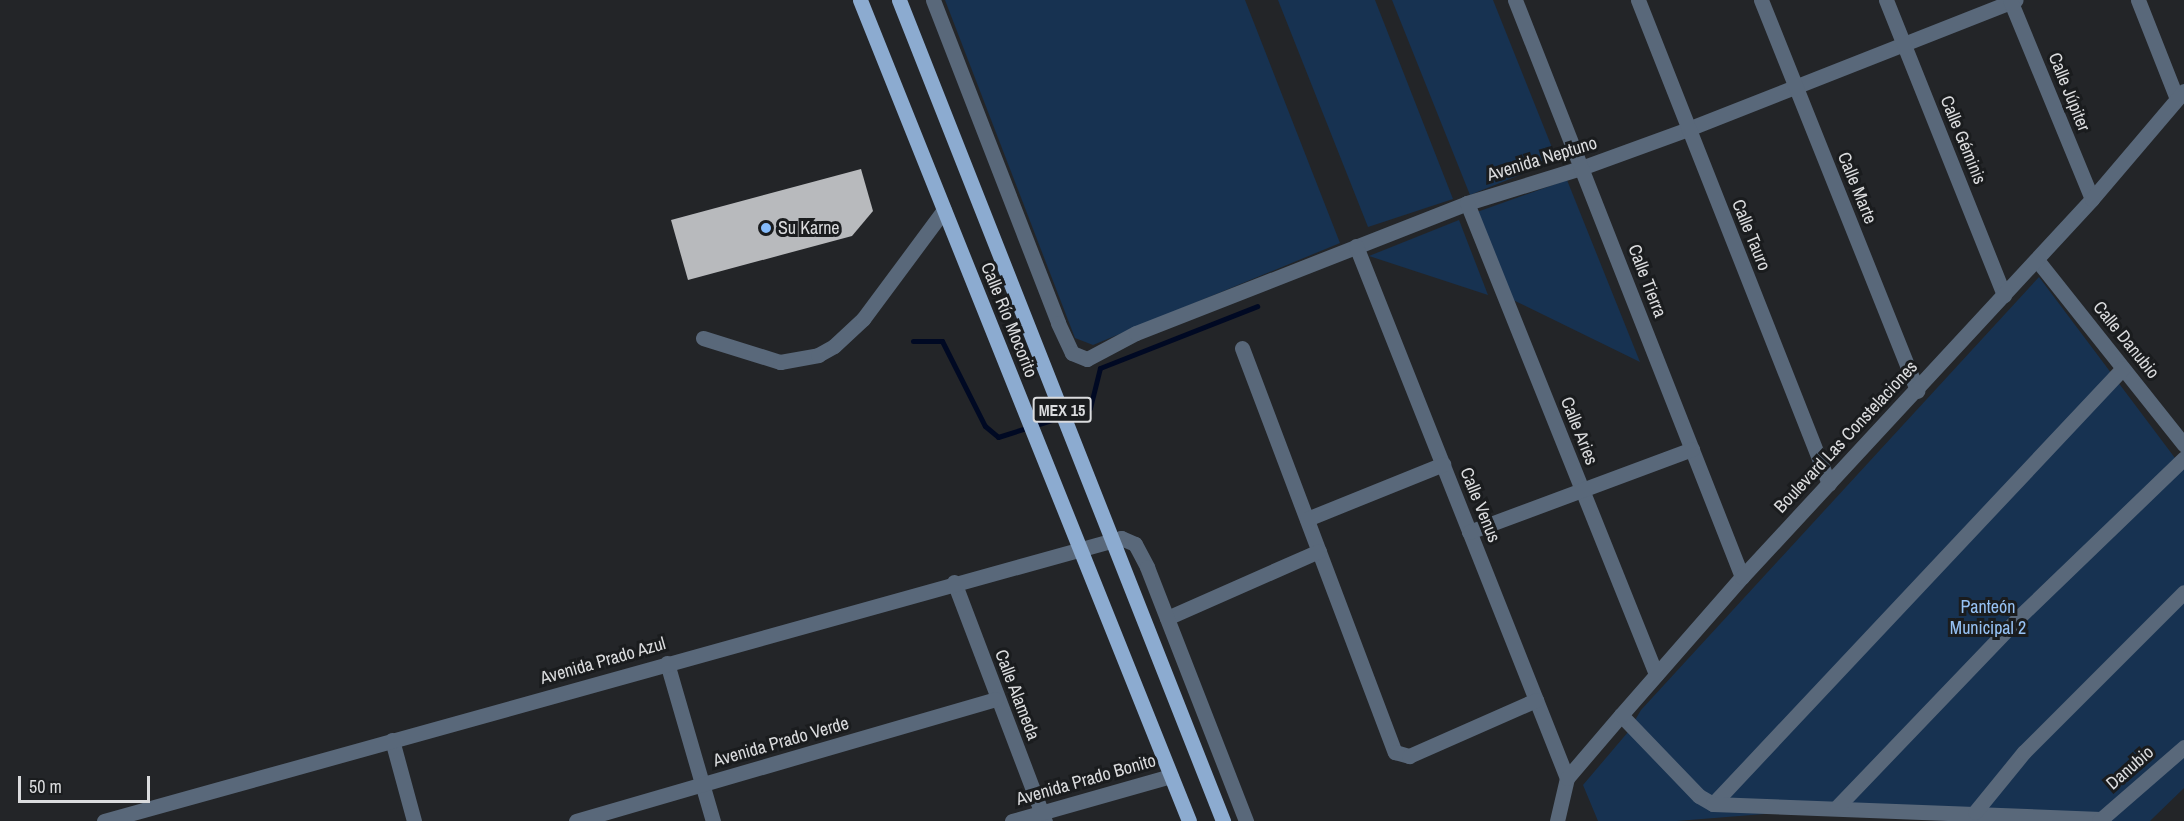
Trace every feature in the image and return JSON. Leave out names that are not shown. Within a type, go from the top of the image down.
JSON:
[{"type":"main road","name":"Calle Río Mocorito","points":[[860,0],[1189,821]]},
{"type":"main road","name":"Calle Río Mocorito","points":[[899,0],[1223,821]]},
{"type":"street","name":"Avenida Neptuno","points":[[933,0],[1058,323],[1071,352],[1082,358],[1092,358],[1137,333],[1467,202],[1581,168],[1688,129],[1905,46],[2013,1]]},
{"type":"street","name":"Calle Tierra","points":[[1515,0],[1742,577]]},
{"type":"street","name":"Calle Tauro","points":[[1638,0],[1829,484]]},
{"type":"street","name":"Calle Marte","points":[[1761,0],[1917,391]]},
{"type":"street","name":"Calle Géminis","points":[[1886,0],[2004,295]]},
{"type":"street","points":[[2138,0],[2180,95]]},
{"type":"street","name":"Calle Júpiter","points":[[2013,1],[2092,200]]},
{"type":"street","name":"Boulevard Las Constelaciones","points":[[1557,821],[1567,778],[1656,674],[1742,577],[2092,200],[2180,95]]},
{"type":"street","name":"Calle Aries","points":[[1467,202],[1656,674]]},
{"type":"street","points":[[703,338],[780,362],[818,355],[843,339],[863,319],[944,210]]},
{"type":"street","name":"Calle Venus","points":[[1356,246],[1567,778]]},
{"type":"street","name":"Calle Danubio","points":[[2037,260],[2184,445]]},
{"type":"street","points":[[1242,348],[1397,755],[1409,756],[1536,700]]},
{"type":"street","points":[[1713,804],[2123,368]]},
{"type":"street","points":[[1469,532],[1582,493],[1692,449]]},
{"type":"street","points":[[1837,807],[2019,617],[2184,458]]},
{"type":"street","points":[[1307,519],[1443,464]]},
{"type":"street","points":[[1112,538],[1126,538],[1135,544],[1167,618],[1246,821]]},
{"type":"street","name":"Avenida Prado Azul","points":[[104,821],[1112,538]]},
{"type":"street","points":[[1167,618],[1319,551]]},
{"type":"street","name":"Calle Alameda","points":[[954,582],[996,699],[1044,817]]},
{"type":"street","points":[[1975,812],[2025,752],[2184,592]]},
{"type":"street","points":[[667,663],[713,821]]},
{"type":"street","name":"Avenida Prado Verde","points":[[576,821],[996,699]]},
{"type":"street","points":[[1621,715],[1699,796],[1713,804],[1975,812],[2100,820]]},
{"type":"street","points":[[392,740],[414,821]]},
{"type":"street","name":"Danubio","points":[[2100,820],[2184,747]]},
{"type":"street","name":"Avenida Prado Bonito","points":[[1012,821],[1044,817],[1171,776]]},
{"type":"green space","points":[[945,0],[1245,0],[1340,243],[1093,345],[1075,338]]},
{"type":"green space","points":[[1278,0],[1375,0],[1453,199],[1368,227]]},
{"type":"green space","points":[[1392,0],[1493,0],[1557,160],[1470,195]]},
{"type":"green space","points":[[1567,180],[1640,362],[1511,299],[1477,212]]},
{"type":"green space","points":[[1459,220],[1488,295],[1369,256]]},
{"type":"green space","name":"Panteón Municipal 2","points":[[2039,277],[2184,470],[2184,788],[2150,821],[2066,821],[1825,809],[1677,821],[1598,821],[1583,785],[1628,732],[1641,710]]},
{"type":"building","name":"Su Karne","points":[[861,169],[873,211],[852,236],[688,280],[671,220]]},
{"type":"waterway","points":[[913,341],[942,341],[985,426],[998,437],[1090,408],[1100,368],[1257,306]]},
{"type":"place","name":"Su Karne","points":[[766,228]]}]
